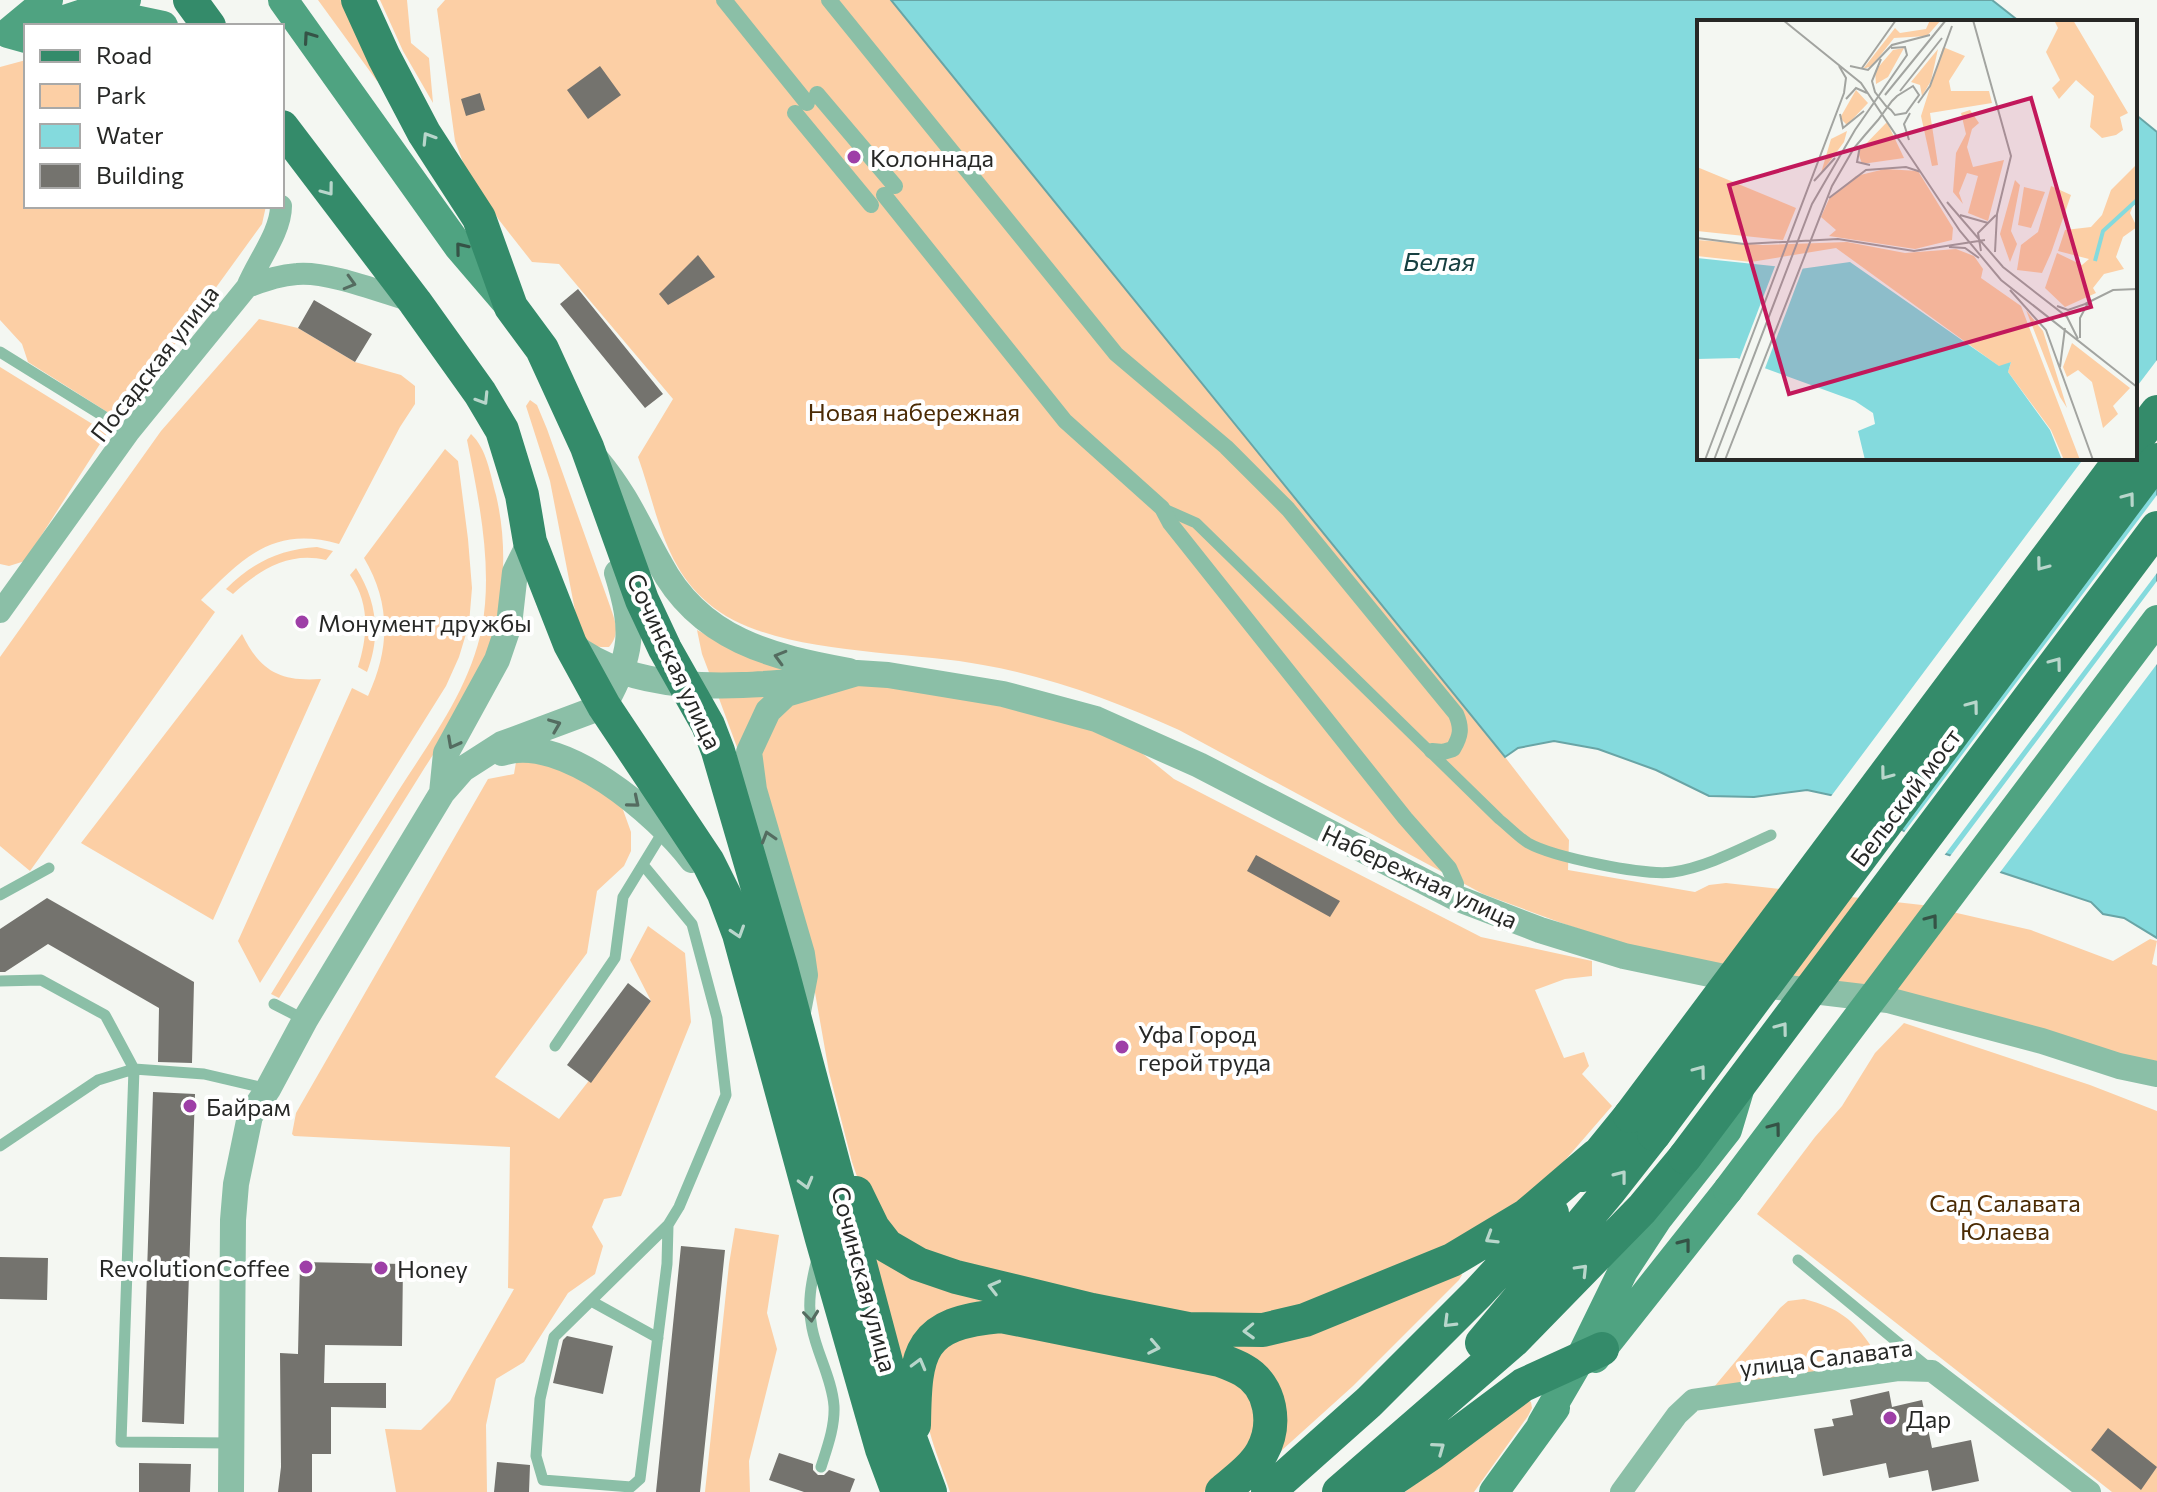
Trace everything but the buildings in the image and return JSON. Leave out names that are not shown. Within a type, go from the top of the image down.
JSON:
[{"type":"main road","points":[[25,24],[48,0]]},
{"type":"main road","points":[[52,24],[126,0]]},
{"type":"main road","points":[[190,0],[208,24]]},
{"type":"main road","name":"Сочинская улица","points":[[283,0],[459,247],[511,307],[542,349],[587,447],[642,600],[665,649],[673,683],[718,751],[796,1021],[897,1403],[898,1492]]},
{"type":"main road","points":[[358,0],[424,133],[479,218],[511,307]]},
{"type":"main road","points":[[99,24],[125,18],[154,24]]},
{"type":"main road","name":"Сочинская улица","points":[[284,130],[415,302],[480,393],[502,430],[522,495],[530,542],[604,706],[708,862],[724,894],[739,934],[822,1239],[898,1445],[930,1492]]},
{"type":"main road","points":[[2137,438],[2157,412]]},
{"type":"main road","name":"Бельский мост","points":[[1642,1125],[2121,460]]},
{"type":"main road","name":"Бельский мост","points":[[1642,1125],[2157,460]]},
{"type":"main road","name":"Бельский мост","points":[[1353,1490],[1513,1341],[1691,1162],[1741,1082],[2157,528]]},
{"type":"main road","points":[[1494,1492],[1592,1353],[1728,1190],[2157,620]]},
{"type":"main road","points":[[814,1087],[834,1118],[857,1196],[873,1228],[887,1246],[918,1264],[969,1281],[1188,1329],[1263,1330],[1305,1320],[1452,1260],[1527,1215],[1596,1156],[1642,1125]]},
{"type":"main road","points":[[1353,1490],[1495,1329],[1642,1125]]},
{"type":"main road","points":[[1268,1492],[1369,1402],[1478,1293],[1542,1225],[1596,1156]]},
{"type":"main road","points":[[1353,1490],[1432,1453],[1523,1385],[1592,1353],[1623,1271],[1691,1162]]},
{"type":"main road","points":[[884,1492],[923,1349],[940,1331],[968,1319],[1001,1316],[1220,1360],[1245,1370],[1259,1383],[1268,1401],[1271,1417],[1269,1436],[1261,1454],[1245,1473],[1222,1492]]},
{"type":"street","points":[[724,0],[1065,421],[1162,508],[1170,523],[1405,818],[1441,857],[1456,884],[1454,897]]},
{"type":"street","points":[[829,0],[1116,354],[1226,447],[1288,509],[1456,714],[1461,727],[1453,749],[1432,751]]},
{"type":"street","points":[[807,103],[883,195]]},
{"type":"street","points":[[247,287],[272,237],[281,208]]},
{"type":"street","name":"Посадская улица","points":[[0,612],[129,432],[247,287],[276,277],[301,273],[341,280],[415,302]]},
{"type":"street","points":[[587,447],[620,488],[660,565],[681,596],[716,626],[740,642],[765,653],[857,673]]},
{"type":"street","points":[[604,706],[622,672],[630,636],[626,604],[608,539],[612,517]]},
{"type":"street","points":[[442,793],[446,753],[497,660],[509,625],[515,572],[530,542]]},
{"type":"street","points":[[580,651],[603,660],[616,655],[630,636]]},
{"type":"street","points":[[580,651],[622,672],[673,683]]},
{"type":"street","name":"Набережная улица","points":[[830,679],[857,673],[928,681],[1003,694],[1096,719],[1199,765],[1454,897],[1540,930],[1624,956],[1762,985],[1888,1000],[2157,1074]]},
{"type":"street","points":[[231,1492],[236,1184],[250,1116],[442,793],[463,769],[502,744],[604,706],[619,690],[673,683],[776,683],[830,679]]},
{"type":"street","points":[[796,1021],[805,975],[802,954],[754,790],[749,752],[768,711],[786,694],[830,679]]},
{"type":"street","points":[[442,793],[505,751],[531,750],[566,760],[596,774],[631,798],[724,894]]},
{"type":"street","name":"Набережная улица","points":[[2119,1066],[2157,1086]]},
{"type":"street","name":"улица Салавата","points":[[1621,1492],[1677,1415],[1693,1400],[1898,1370],[1932,1371],[2090,1492]]},
{"type":"lane","points":[[0,352],[129,432]]},
{"type":"lane","points":[[1162,508],[1196,523],[1499,819],[1528,843],[1558,855],[1633,869],[1671,872],[1721,858],[1771,835]]},
{"type":"lane","points":[[555,1046],[615,958],[623,897],[664,830]]},
{"type":"lane","points":[[644,866],[692,924],[717,1018],[726,1095],[679,1207],[668,1225],[554,1337],[540,1399],[536,1456],[543,1480],[631,1487],[640,1479],[667,1264],[668,1225]]},
{"type":"lane","points":[[0,895],[49,868]]},
{"type":"lane","points":[[0,981],[41,980],[105,1015],[134,1069],[121,1442],[231,1443]]},
{"type":"lane","points":[[274,1004],[305,1020]]},
{"type":"lane","points":[[0,1146],[98,1080],[134,1069],[204,1074],[268,1089]]},
{"type":"lane","points":[[821,1467],[830,1437],[834,1406],[810,1311],[810,1290],[822,1239]]},
{"type":"lane","points":[[1798,1260],[1932,1371]]},
{"type":"lane","points":[[591,1301],[658,1338]]},
{"type":"green space","points":[[318,0],[343,0],[380,79],[377,81]]},
{"type":"green space","points":[[380,0],[407,0],[411,43],[429,58],[433,103],[403,51]]},
{"type":"green space","name":"Новая набережная","points":[[445,0],[891,0],[1505,757],[1569,840],[1568,870],[1695,892],[1709,885],[1726,883],[1922,905],[2031,930],[2113,961],[2150,939],[2157,941],[2152,964],[2157,966],[2157,1064],[1622,943],[1483,894],[1179,730],[1107,700],[1009,670],[801,642],[765,633],[734,620],[708,603],[681,572],[663,536],[638,457],[673,399],[559,264],[532,262],[499,220],[464,165],[455,141],[437,9]]},
{"type":"green space","points":[[24,61],[24,208],[266,208],[262,224],[120,420],[28,362],[22,344],[0,320],[0,67]]},
{"type":"green space","points":[[259,319],[298,328],[355,362],[401,375],[415,386],[415,404],[339,544],[316,539],[278,542],[246,558],[201,600],[215,612],[30,871],[0,846],[0,657],[161,431]]},
{"type":"green space","points":[[0,367],[107,433],[25,561],[9,566],[0,564]]},
{"type":"green space","points":[[530,400],[537,405],[547,429],[614,617],[616,632],[609,647],[589,643],[578,626],[550,481],[526,406]]},
{"type":"green space","points":[[471,434],[487,462],[502,537],[500,600],[485,662],[456,718],[279,998],[271,994],[447,714],[476,650],[482,627],[486,581],[483,534],[467,440]]},
{"type":"green space","points":[[445,449],[458,461],[472,588],[469,624],[459,657],[446,686],[260,983],[238,941],[352,688],[368,696],[380,661],[384,644],[383,609],[373,575],[364,558]]},
{"type":"green space","points":[[317,547],[333,551],[326,560],[300,558],[275,565],[253,577],[233,594],[226,589],[267,559]]},
{"type":"green space","points":[[356,568],[369,593],[375,619],[374,645],[367,672],[358,667],[365,620],[361,597],[350,575]]},
{"type":"green space","points":[[697,630],[737,651],[804,671],[710,675]]},
{"type":"green space","points":[[242,634],[256,657],[273,672],[294,678],[321,679],[213,920],[81,843]]},
{"type":"green space","points":[[847,686],[886,686],[1012,706],[1103,734],[1138,750],[1174,779],[1481,937],[1592,961],[1592,976],[1565,979],[1535,990],[1564,1058],[1584,1052],[1589,1066],[1582,1074],[1612,1106],[1554,1173],[1481,1236],[1302,1311],[1190,1319],[907,1248],[863,1194],[852,1162],[829,1072],[811,970],[758,780],[763,740],[788,704]]},
{"type":"green space","points":[[775,690],[738,750],[717,693]]},
{"type":"green space","points":[[516,762],[548,762],[605,791],[622,807],[631,832],[631,851],[624,866],[597,891],[587,953],[495,1077],[559,1119],[651,1001],[630,960],[648,926],[685,953],[691,1022],[621,1196],[604,1199],[592,1227],[603,1246],[595,1274],[568,1293],[524,1362],[496,1379],[486,1425],[487,1492],[396,1492],[385,1429],[421,1430],[450,1401],[514,1289],[508,1288],[510,1147],[292,1134],[296,1113],[488,779],[514,774]]},
{"type":"green space","name":"Сад Салавата Юлаева","points":[[1904,1023],[2090,1085],[2157,1111],[2157,1492],[2112,1492],[1757,1214],[1842,1106],[1875,1053]]},
{"type":"green space","points":[[735,1228],[779,1235],[767,1313],[777,1349],[749,1461],[750,1492],[705,1492],[729,1264]]},
{"type":"green space","points":[[863,1233],[991,1298],[903,1366]]},
{"type":"green space","points":[[1459,1271],[1462,1275],[1459,1280],[1353,1386],[1271,1460],[1281,1440],[1221,1343]]},
{"type":"green space","points":[[1804,1299],[1836,1311],[1859,1330],[1873,1349],[1864,1363],[1850,1368],[1714,1387],[1780,1308],[1788,1301]]},
{"type":"green space","points":[[1000,1329],[1239,1380],[1261,1418],[1239,1465],[1204,1492],[950,1492],[924,1403],[927,1373],[948,1340]]},
{"type":"green space","points":[[1526,1399],[1531,1402],[1532,1408],[1528,1416],[1474,1492],[1405,1492]]},
{"type":"water","name":"Белая","points":[[891,0],[1992,0],[2017,20],[1697,20],[1697,460],[2137,460],[2137,116],[2157,132],[2157,938],[2124,918],[2103,914],[2091,902],[1940,852],[1849,799],[1807,790],[1754,797],[1709,796],[1656,770],[1598,749],[1554,741],[1518,748],[1505,757]]},
{"type":"pier","points":[[2157,360],[2157,484],[1848,803],[1829,799],[2083,460],[2137,460],[2137,386]]},
{"type":"pier","points":[[2157,495],[2157,573],[1943,857],[1902,835]]},
{"type":"pier","points":[[2157,581],[2157,664],[1998,875],[1948,859]]},
{"type":"place","name":"Колоннада","points":[[854,157]]},
{"type":"place","name":"Монумент дружбы","points":[[302,622]]},
{"type":"place","name":"Уфа Город герой труда","points":[[1122,1047]]},
{"type":"place","name":"Байрам","points":[[190,1106]]},
{"type":"place","name":"RevolutionCoffee","points":[[306,1267]]},
{"type":"place","name":"Honey","points":[[381,1268]]},
{"type":"place","name":"Дар","points":[[1890,1418]]}]
